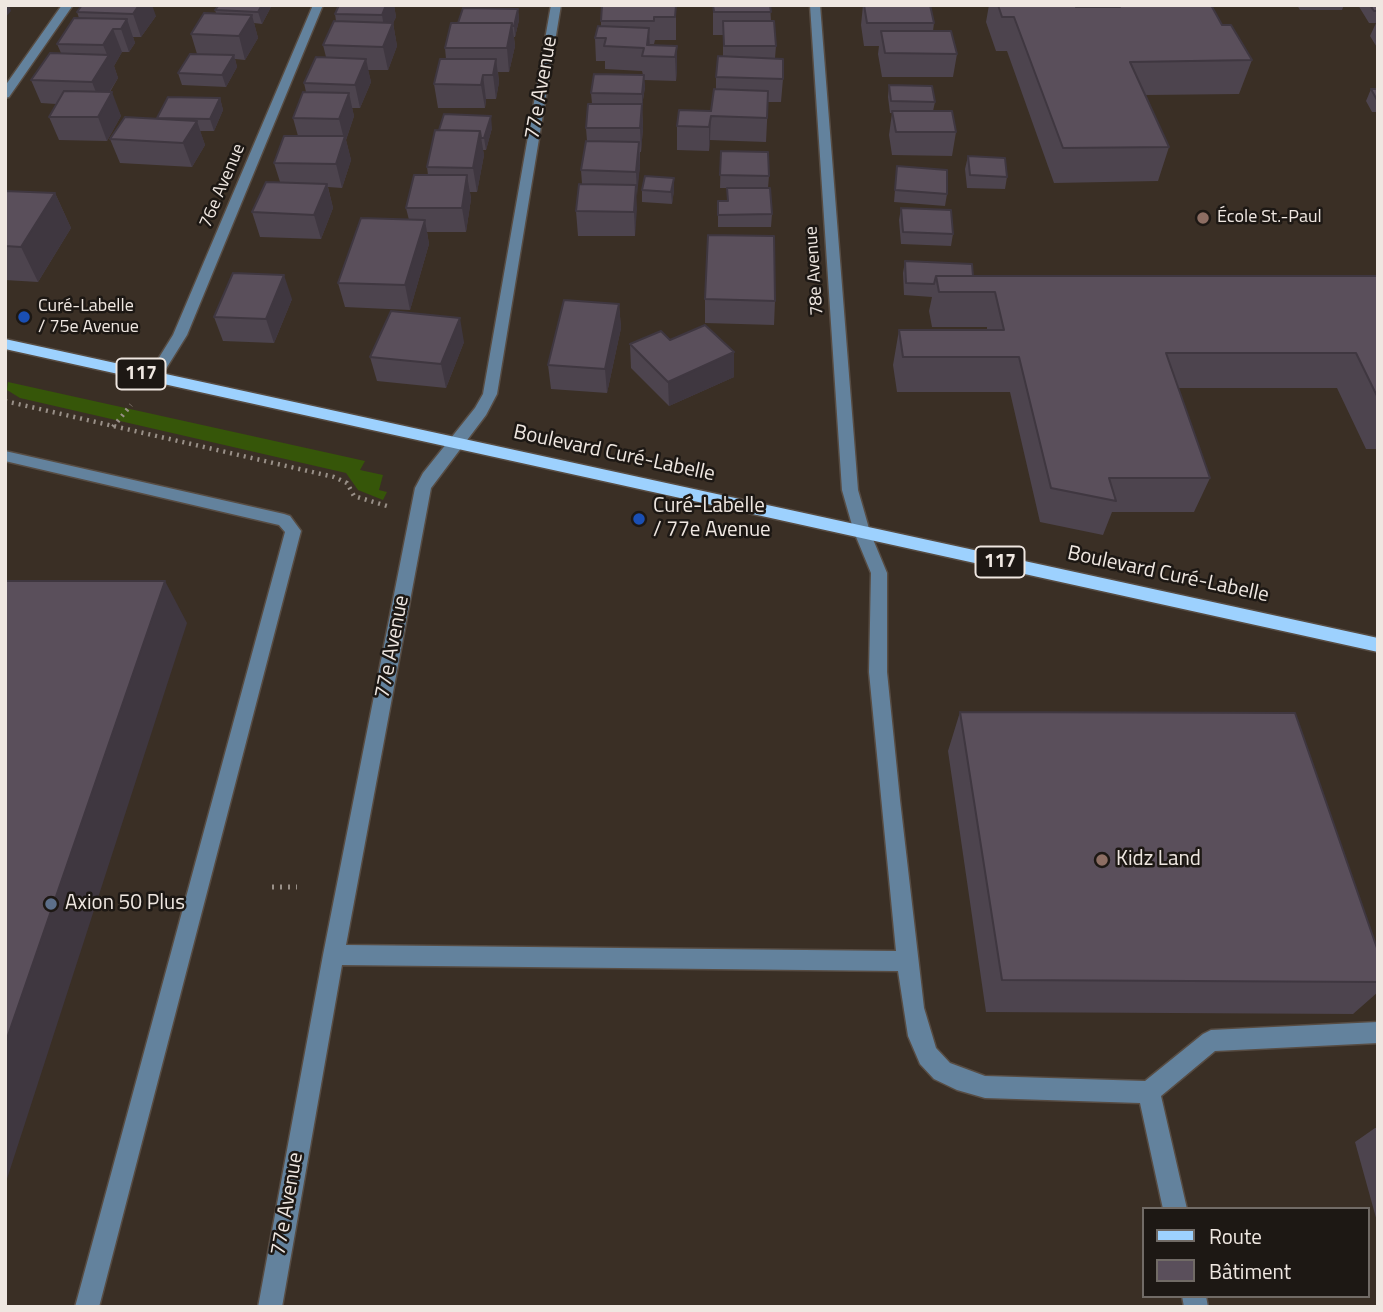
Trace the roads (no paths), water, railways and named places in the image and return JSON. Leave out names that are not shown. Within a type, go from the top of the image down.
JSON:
[{"type":"main road","name":"Boulevard Curé-Labelle","points":[[5,344],[1378,645]]},
{"type":"street","points":[[5,95],[68,5]]},
{"type":"street","name":"76e Avenue","points":[[154,377],[180,335],[318,5]]},
{"type":"street","name":"77e Avenue","points":[[270,1307],[333,955],[423,488],[481,411],[489,394],[556,5]]},
{"type":"street","name":"78e Avenue","points":[[815,5],[850,490],[862,532],[879,573],[878,672],[907,961],[919,1036],[928,1056],[942,1071],[957,1079],[985,1087],[1149,1092]]},
{"type":"street","points":[[5,456],[284,520],[293,530],[87,1307]]},
{"type":"street","points":[[333,955],[907,961]]},
{"type":"street","points":[[1175,1207],[1149,1092],[1211,1041],[1378,1032]]},
{"type":"place","name":"École St.-Paul","points":[[1203,218]]},
{"type":"place","name":"Curé-Labelle / 75e Avenue","points":[[24,317]]},
{"type":"place","name":"Curé-Labelle / 77e Avenue","points":[[639,519]]},
{"type":"place","name":"Kidz Land","points":[[1102,860]]},
{"type":"place","name":"Axion 50 Plus","points":[[51,904]]}]
